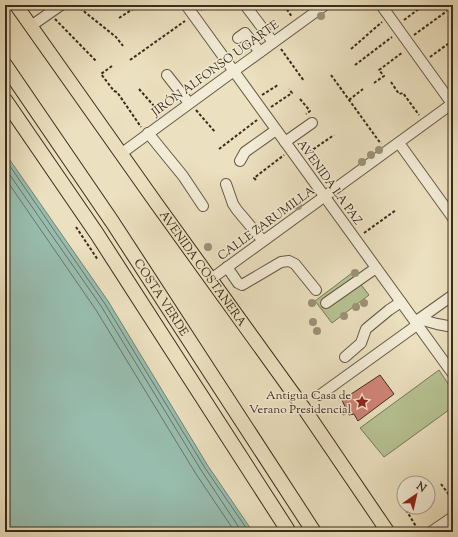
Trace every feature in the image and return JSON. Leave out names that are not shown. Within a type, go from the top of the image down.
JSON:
[{"type":"highway","name":"COSTA VERDE","points":[[5,65],[113,223],[314,532]]},
{"type":"highway","name":"COSTA VERDE","points":[[5,100],[97,234],[289,532]]},
{"type":"main road","name":"AVENIDA COSTANERA","points":[[16,5],[303,408],[388,532]]},
{"type":"street","points":[[32,26],[61,5]]},
{"type":"street","name":"AVENIDA LA PAZ","points":[[186,5],[376,268],[417,322],[453,374]]},
{"type":"street","points":[[245,5],[274,42]]},
{"type":"street","name":"JIRÓN ALFONSO UGARTE","points":[[122,153],[325,5]]},
{"type":"street","points":[[381,5],[453,104]]},
{"type":"street","points":[[238,38],[245,33],[260,52]]},
{"type":"street","points":[[167,75],[190,103]]},
{"type":"street","name":"CALLE ZARUMILLA","points":[[211,279],[453,104]]},
{"type":"street","points":[[285,142],[312,123]]},
{"type":"street","points":[[240,161],[245,152],[276,130]]},
{"type":"street","points":[[147,134],[183,176],[203,206]]},
{"type":"street","points":[[399,142],[453,218]]},
{"type":"street","points":[[226,184],[233,204],[263,241]]},
{"type":"street","points":[[227,267],[238,283],[242,285],[281,262],[289,261],[295,264],[316,290]]},
{"type":"street","points":[[326,303],[376,268]]},
{"type":"street","points":[[320,395],[453,295]]},
{"type":"street","points":[[345,357],[361,343],[366,329],[401,302]]},
{"type":"street","points":[[417,322],[453,327]]},
{"type":"street","points":[[431,532],[445,528],[453,516]]},
{"type":"path","points":[[76,5],[116,37],[123,46]]},
{"type":"path","points":[[119,18],[139,5]]},
{"type":"path","points":[[200,10],[207,5]]},
{"type":"path","points":[[284,5],[298,24]]},
{"type":"path","points":[[355,65],[424,5]]},
{"type":"path","points":[[374,83],[384,76],[380,70],[408,43],[447,11]]},
{"type":"path","points":[[49,13],[96,61]]},
{"type":"path","points":[[351,49],[389,16]]},
{"type":"path","points":[[130,60],[185,22]]},
{"type":"path","points":[[422,63],[452,41]]},
{"type":"path","points":[[274,42],[304,81]]},
{"type":"path","points":[[112,66],[101,74],[114,91],[117,92],[147,134]]},
{"type":"path","points":[[331,75],[386,152]]},
{"type":"path","points":[[391,82],[400,94],[403,93],[426,123]]},
{"type":"path","points":[[261,96],[278,85]]},
{"type":"path","points":[[139,89],[166,120]]},
{"type":"path","points":[[270,108],[292,93],[289,89]]},
{"type":"path","points":[[349,100],[362,89]]},
{"type":"path","points":[[300,98],[310,111],[304,116]]},
{"type":"path","points":[[190,103],[215,132]]},
{"type":"path","points":[[219,149],[257,120]]},
{"type":"path","points":[[305,156],[334,135]]},
{"type":"path","points":[[256,180],[254,178],[284,155]]},
{"type":"path","points":[[363,234],[396,210]]},
{"type":"path","points":[[441,484],[453,500]]},
{"type":"path","points":[[409,515],[417,528],[425,532]]},
{"type":"shaded area","points":[[352,273],[369,295],[332,323],[315,301]]},
{"type":"shaded area","points":[[439,370],[453,391],[453,407],[384,457],[360,428]]},
{"type":"water","points":[[5,153],[108,301],[208,466],[253,532],[5,532]]},
{"type":"building","points":[[380,375],[394,394],[358,421],[354,414],[349,415],[347,413],[343,415],[341,412],[346,409],[342,400]]},
{"type":"place","name":"Antigua Casa de Verano Presidencial","points":[[362,402]]}]
